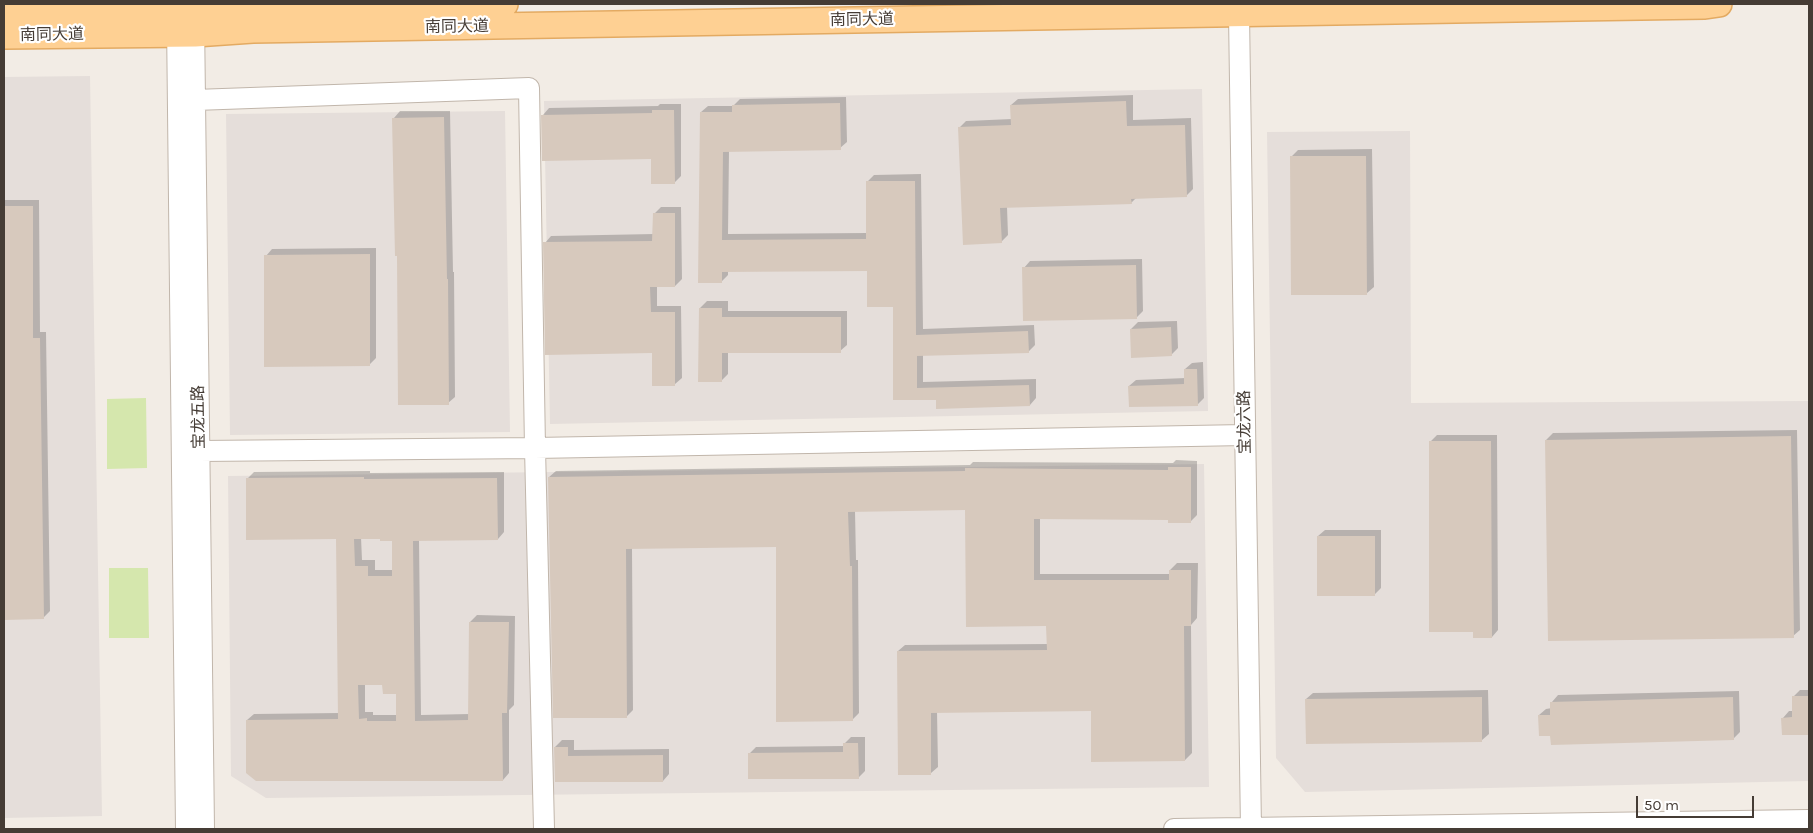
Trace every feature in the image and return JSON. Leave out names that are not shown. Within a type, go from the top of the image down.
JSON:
[{"type":"main road","name":"南同大道","points":[[4,36],[252,9],[505,4]]},
{"type":"main road","name":"南同大道","points":[[4,14],[186,17],[253,30],[1705,6],[1719,4]]},
{"type":"street","name":"宝龙六路","points":[[1239,14],[1251,829]]},
{"type":"street","name":"宝龙五路","points":[[186,17],[195,100],[204,829]]},
{"type":"street","name":"宝龙五路","points":[[186,17],[186,829]]},
{"type":"street","points":[[195,100],[529,88],[544,829]]},
{"type":"street","points":[[199,450],[535,448],[1245,435]]},
{"type":"street","points":[[1174,829],[1809,820]]},
{"type":"shaded area","points":[[90,76],[102,816],[4,818],[4,77]]},
{"type":"shaded area","points":[[1202,89],[1208,411],[550,424],[544,101]]},
{"type":"shaded area","points":[[505,111],[510,432],[230,435],[226,114]]},
{"type":"shaded area","points":[[1410,131],[1411,403],[1809,401],[1809,781],[1305,792],[1276,758],[1267,132]]},
{"type":"shaded area","points":[[1204,464],[1209,787],[266,798],[231,776],[228,476]]},
{"type":"green space","points":[[146,398],[147,468],[107,469],[107,399]]},
{"type":"green space","points":[[109,568],[148,568],[149,638],[109,638]]},
{"type":"building","points":[[1126,101],[1127,126],[1185,125],[1187,197],[1131,199],[1132,204],[1000,208],[1002,243],[963,245],[958,127],[1011,125],[1010,105]]},
{"type":"building","points":[[840,103],[841,150],[723,152],[722,240],[866,239],[866,181],[915,181],[916,335],[1028,331],[1029,353],[917,356],[917,388],[1029,385],[1030,406],[936,409],[936,400],[893,400],[893,307],[867,307],[867,271],[722,272],[722,283],[698,283],[700,112],[732,112],[732,105]]},
{"type":"building","points":[[652,110],[674,110],[675,184],[651,184],[651,159],[542,161],[541,115],[652,113]]},
{"type":"building","points":[[444,117],[449,405],[398,405],[397,256],[395,256],[392,118]]},
{"type":"building","points":[[1290,156],[1366,156],[1367,295],[1291,295]]},
{"type":"building","points":[[4,206],[33,206],[33,338],[40,338],[44,619],[4,620]]},
{"type":"building","points":[[653,213],[675,213],[675,287],[650,287],[651,312],[675,312],[675,386],[652,386],[652,353],[545,355],[543,242],[652,241]]},
{"type":"building","points":[[370,254],[370,366],[264,367],[264,255]]},
{"type":"building","points":[[1136,265],[1137,319],[1023,321],[1022,267]]},
{"type":"building","points":[[699,308],[722,308],[722,317],[841,317],[841,353],[722,353],[722,382],[698,382]]},
{"type":"building","points":[[1171,327],[1172,356],[1131,358],[1130,329]]},
{"type":"building","points":[[1184,369],[1197,369],[1198,406],[1129,407],[1128,386],[1184,384]]},
{"type":"building","points":[[1791,436],[1794,638],[1548,641],[1545,440]]},
{"type":"building","points":[[1429,441],[1491,441],[1492,638],[1473,638],[1473,632],[1429,632]]},
{"type":"building","points":[[1168,467],[1191,467],[1191,523],[1168,523],[1168,520],[1034,519],[1034,580],[1169,580],[1169,570],[1191,570],[1191,626],[1184,626],[1185,761],[1091,762],[1091,711],[931,713],[931,775],[898,775],[897,651],[1047,650],[1046,626],[966,627],[965,510],[848,512],[850,566],[852,566],[853,721],[776,722],[776,547],[626,549],[627,718],[553,718],[548,477],[965,471],[965,468],[1168,470]]},
{"type":"building","points":[[246,478],[497,478],[498,540],[413,541],[415,721],[468,720],[469,622],[509,622],[507,713],[502,713],[503,781],[256,781],[246,773],[246,720],[338,719],[336,539],[246,540]],"holes":[[[354,539],[392,541],[392,576],[368,576],[368,566],[355,566]],[[358,685],[382,685],[383,694],[396,694],[396,721],[367,721],[367,718],[359,719]]]},
{"type":"building","points":[[1317,536],[1375,536],[1375,596],[1317,596]]},
{"type":"building","points":[[1792,696],[1809,696],[1809,735],[1782,735],[1781,718],[1792,717]]},
{"type":"building","points":[[1482,697],[1482,742],[1306,744],[1305,699]]},
{"type":"building","points":[[1733,697],[1734,740],[1551,745],[1550,736],[1539,736],[1538,715],[1550,715],[1550,702]]},
{"type":"building","points":[[843,743],[858,743],[859,779],[748,779],[748,753],[843,752]]},
{"type":"building","points":[[554,747],[568,747],[568,756],[663,755],[663,782],[555,782]]}]
